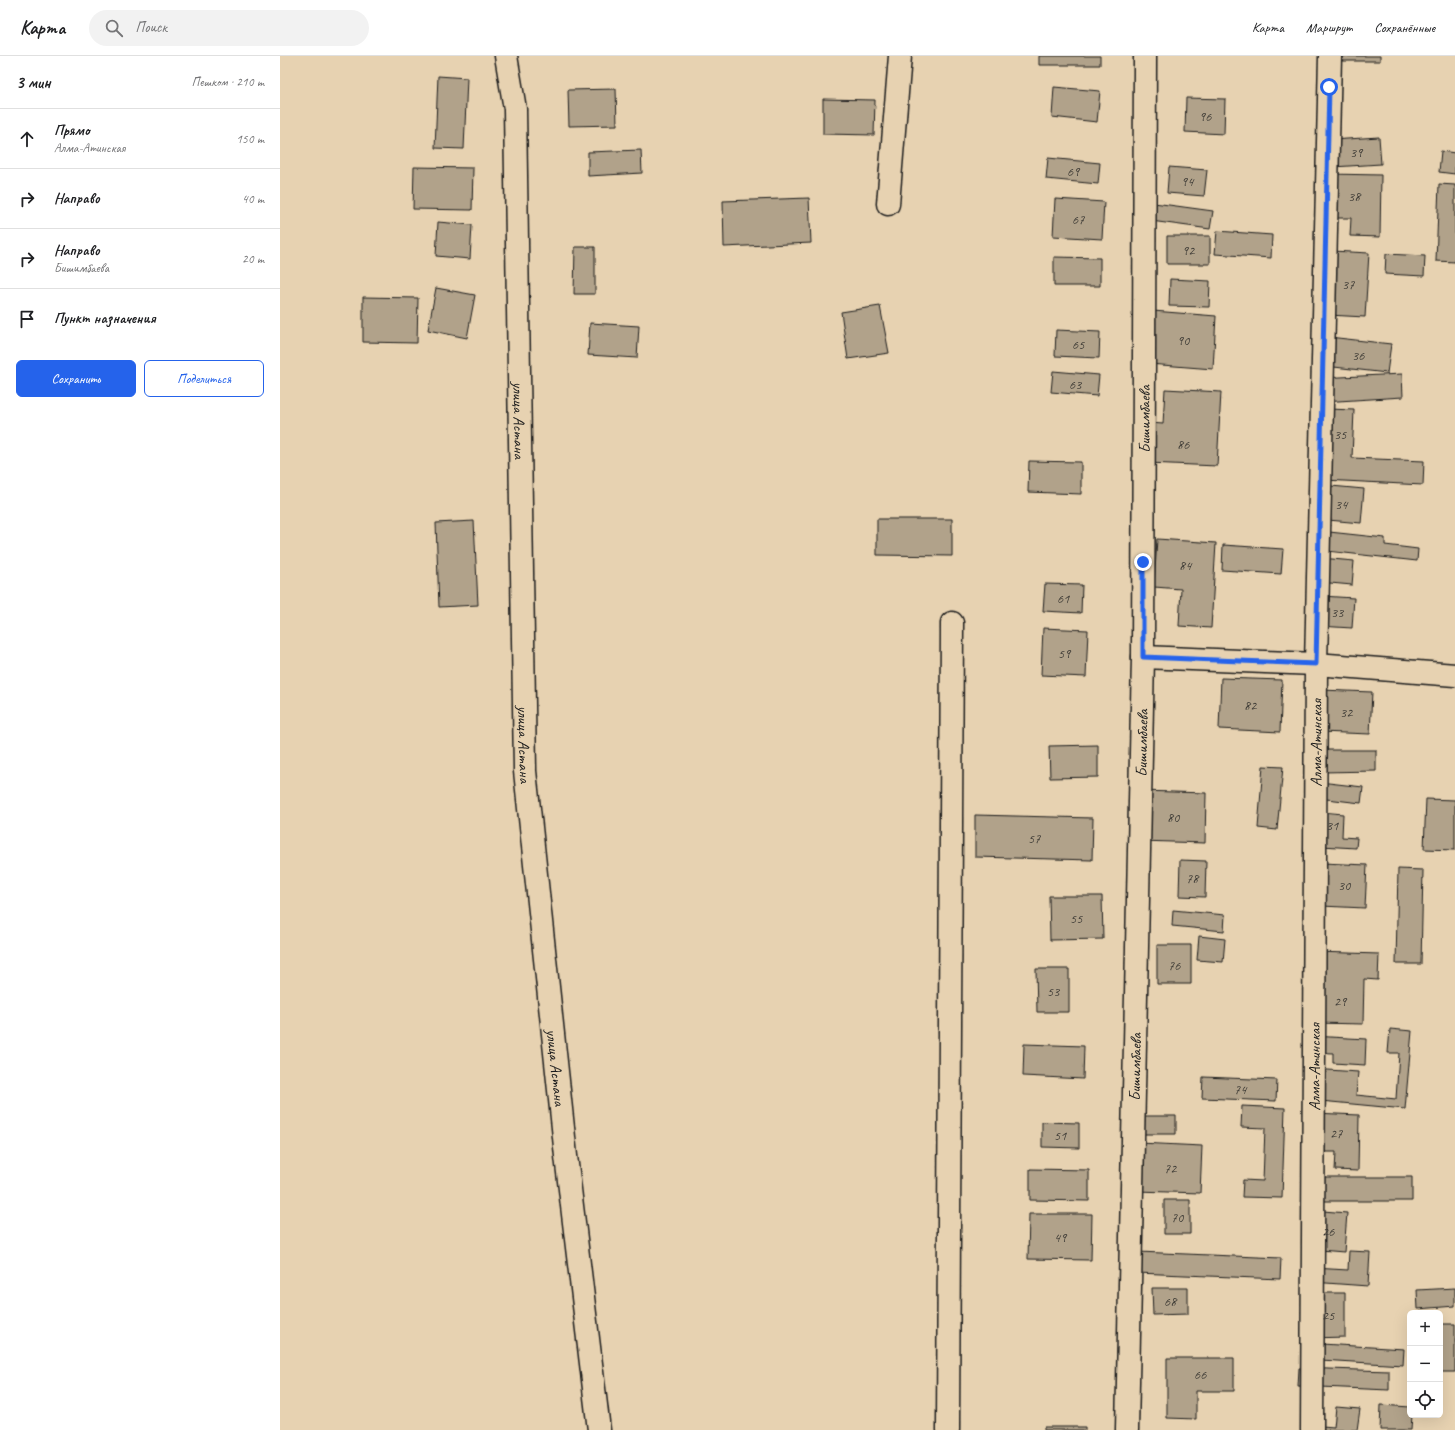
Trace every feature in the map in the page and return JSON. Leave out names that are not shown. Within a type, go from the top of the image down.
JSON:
[{"type":"street","name":"улица Астана","points":[[506,56],[515,109],[525,771],[566,1156],[600,1430]]},
{"type":"street","points":[[888,204],[900,56]]},
{"type":"street","name":"Бишимбаева","points":[[1127,1430],[1143,657],[1145,56]]},
{"type":"street","name":"Алма-Атинская","points":[[1312,1430],[1316,664],[1330,56]]},
{"type":"street","points":[[948,1430],[952,623]]},
{"type":"street","points":[[1143,657],[1316,664],[1455,675]]},
{"type":"building","points":[[1039,56],[1100,56],[1100,65],[1039,65]]},
{"type":"building","points":[[1342,56],[1380,56],[1380,61],[1342,61]]},
{"type":"building","points":[[438,76],[467,78],[464,149],[435,148]]},
{"type":"building","points":[[1054,87],[1100,91],[1097,122],[1052,117]]},
{"type":"building","points":[[616,89],[617,125],[569,126],[568,90]]},
{"type":"building","points":[[1186,98],[1225,99],[1224,134],[1185,132]]},
{"type":"building","points":[[823,99],[875,100],[874,135],[823,134]]},
{"type":"building","points":[[1379,137],[1381,164],[1333,167],[1331,140]]},
{"type":"building","points":[[641,150],[642,173],[588,176],[588,152]]},
{"type":"building","points":[[1441,151],[1455,153],[1455,174],[1439,172]]},
{"type":"building","points":[[1048,158],[1100,163],[1098,184],[1046,179]]},
{"type":"building","points":[[414,167],[473,168],[472,210],[413,209]]},
{"type":"building","points":[[1169,167],[1207,170],[1204,196],[1167,193]]},
{"type":"building","points":[[1328,174],[1381,175],[1380,237],[1350,236],[1351,218],[1327,218]]},
{"type":"building","points":[[1439,184],[1455,185],[1455,262],[1436,261]]},
{"type":"building","points":[[809,198],[811,243],[724,247],[723,201]]},
{"type":"building","points":[[1055,199],[1104,202],[1102,239],[1053,236]]},
{"type":"building","points":[[1154,203],[1213,211],[1210,229],[1151,221]]},
{"type":"building","points":[[438,222],[472,225],[470,259],[436,256]]},
{"type":"building","points":[[1217,231],[1272,235],[1271,258],[1215,254]]},
{"type":"building","points":[[1167,236],[1210,236],[1210,264],[1167,264]]},
{"type":"building","points":[[575,247],[595,247],[595,294],[574,294]]},
{"type":"building","points":[[1332,251],[1369,253],[1365,317],[1328,315]]},
{"type":"building","points":[[1386,254],[1425,256],[1424,276],[1385,274]]},
{"type":"building","points":[[1054,257],[1100,258],[1100,286],[1054,286]]},
{"type":"building","points":[[1170,279],[1210,281],[1209,307],[1169,306]]},
{"type":"building","points":[[436,288],[475,295],[467,338],[428,330]]},
{"type":"building","points":[[363,297],[418,298],[417,343],[363,342]]},
{"type":"building","points":[[880,306],[889,353],[848,359],[841,312]]},
{"type":"building","points":[[1153,311],[1216,316],[1213,369],[1149,364]]},
{"type":"building","points":[[590,323],[639,326],[637,358],[588,355]]},
{"type":"building","points":[[1056,330],[1100,332],[1099,358],[1055,356]]},
{"type":"building","points":[[1329,337],[1391,344],[1387,373],[1325,366]]},
{"type":"building","points":[[1053,371],[1099,375],[1097,396],[1051,392]]},
{"type":"building","points":[[1402,374],[1403,397],[1322,402],[1320,378]]},
{"type":"building","points":[[1165,389],[1221,392],[1217,466],[1148,463],[1150,423],[1163,424]]},
{"type":"building","points":[[1328,409],[1354,410],[1352,458],[1424,461],[1423,485],[1324,480]]},
{"type":"building","points":[[1029,461],[1081,462],[1081,494],[1028,492]]},
{"type":"building","points":[[1320,485],[1364,489],[1361,523],[1317,519]]},
{"type":"building","points":[[877,519],[952,519],[952,556],[877,555]]},
{"type":"building","points":[[474,521],[478,605],[439,607],[436,523]]},
{"type":"building","points":[[1320,531],[1385,538],[1385,545],[1418,549],[1417,561],[1318,550]]},
{"type":"building","points":[[1157,539],[1216,543],[1211,628],[1179,626],[1181,589],[1154,587]]},
{"type":"building","points":[[1223,545],[1283,549],[1281,574],[1222,570]]},
{"type":"building","points":[[1321,558],[1354,561],[1352,585],[1319,582]]},
{"type":"building","points":[[1045,584],[1082,585],[1081,613],[1043,611]]},
{"type":"building","points":[[1321,596],[1354,598],[1352,628],[1319,626]]},
{"type":"building","points":[[1043,628],[1088,630],[1086,677],[1041,675]]},
{"type":"building","points":[[1221,678],[1282,680],[1280,732],[1219,729]]},
{"type":"building","points":[[1321,690],[1372,692],[1370,734],[1320,732]]},
{"type":"building","points":[[1098,745],[1098,777],[1050,778],[1049,746]]},
{"type":"building","points":[[1323,750],[1376,750],[1376,771],[1323,772]]},
{"type":"building","points":[[1263,766],[1283,767],[1277,830],[1258,828]]},
{"type":"building","points":[[1320,782],[1363,787],[1361,803],[1318,798]]},
{"type":"building","points":[[1141,791],[1206,793],[1205,843],[1140,841]]},
{"type":"building","points":[[1426,799],[1455,800],[1455,850],[1424,849]]},
{"type":"building","points":[[1322,812],[1343,814],[1342,837],[1357,838],[1356,848],[1321,846]]},
{"type":"building","points":[[975,815],[1093,818],[1092,860],[975,857]]},
{"type":"building","points":[[1180,860],[1206,861],[1205,897],[1179,896]]},
{"type":"building","points":[[1322,863],[1367,865],[1365,908],[1321,906]]},
{"type":"building","points":[[1398,869],[1423,870],[1421,964],[1396,964]]},
{"type":"building","points":[[1049,896],[1102,896],[1103,939],[1050,940]]},
{"type":"building","points":[[1173,910],[1225,915],[1224,931],[1172,926]]},
{"type":"building","points":[[1199,936],[1225,939],[1223,962],[1197,960]]},
{"type":"building","points":[[1157,945],[1191,945],[1191,984],[1157,984]]},
{"type":"building","points":[[1317,952],[1379,954],[1378,980],[1364,979],[1363,1024],[1316,1023]]},
{"type":"building","points":[[1036,969],[1069,969],[1069,1012],[1037,1012]]},
{"type":"building","points":[[1390,1029],[1412,1031],[1405,1109],[1310,1100],[1313,1069],[1358,1072],[1356,1095],[1396,1099],[1399,1053],[1388,1053]]},
{"type":"building","points":[[1312,1036],[1366,1039],[1365,1065],[1333,1063],[1333,1053],[1312,1052]]},
{"type":"building","points":[[1024,1044],[1084,1046],[1083,1079],[1023,1076]]},
{"type":"building","points":[[1203,1077],[1277,1080],[1276,1101],[1202,1098]]},
{"type":"building","points":[[1242,1106],[1285,1108],[1282,1198],[1242,1197],[1243,1180],[1263,1181],[1265,1128],[1241,1127]]},
{"type":"building","points":[[1314,1113],[1359,1115],[1358,1171],[1335,1170],[1336,1152],[1313,1152]]},
{"type":"building","points":[[1137,1116],[1176,1116],[1176,1134],[1137,1134]]},
{"type":"building","points":[[1042,1122],[1079,1123],[1079,1148],[1042,1147]]},
{"type":"building","points":[[1139,1143],[1202,1146],[1200,1193],[1137,1191]]},
{"type":"building","points":[[1030,1169],[1089,1170],[1089,1201],[1030,1200]]},
{"type":"building","points":[[1312,1177],[1412,1177],[1412,1201],[1312,1201]]},
{"type":"building","points":[[1164,1200],[1190,1200],[1190,1234],[1164,1234]]},
{"type":"building","points":[[1311,1210],[1347,1213],[1344,1252],[1308,1249]]},
{"type":"building","points":[[1029,1214],[1092,1214],[1091,1260],[1028,1259]]},
{"type":"building","points":[[1349,1251],[1370,1252],[1368,1286],[1312,1282],[1313,1268],[1348,1270]]},
{"type":"building","points":[[1138,1252],[1281,1258],[1280,1279],[1137,1273]]},
{"type":"building","points":[[1152,1288],[1188,1288],[1188,1314],[1153,1315]]},
{"type":"building","points":[[1455,1288],[1455,1306],[1418,1309],[1417,1290]]},
{"type":"building","points":[[1312,1293],[1345,1293],[1345,1337],[1311,1338]]},
{"type":"building","points":[[1443,1324],[1455,1324],[1455,1372],[1443,1372]]},
{"type":"building","points":[[1305,1343],[1404,1349],[1403,1365],[1304,1359]]},
{"type":"building","points":[[1167,1358],[1234,1358],[1234,1391],[1196,1391],[1196,1419],[1167,1418]]},
{"type":"building","points":[[1299,1368],[1389,1371],[1389,1390],[1298,1386]]},
{"type":"building","points":[[1381,1405],[1407,1407],[1407,1418],[1412,1418],[1411,1430],[1380,1430]]},
{"type":"building","points":[[1336,1407],[1360,1409],[1357,1430],[1309,1430],[1310,1425],[1334,1427]]},
{"type":"building","points":[[1044,1427],[1085,1427],[1085,1430],[1044,1430]]},
{"type":"route","points":[[1143,562],[1143,657],[1316,664],[1329,87]]}]
